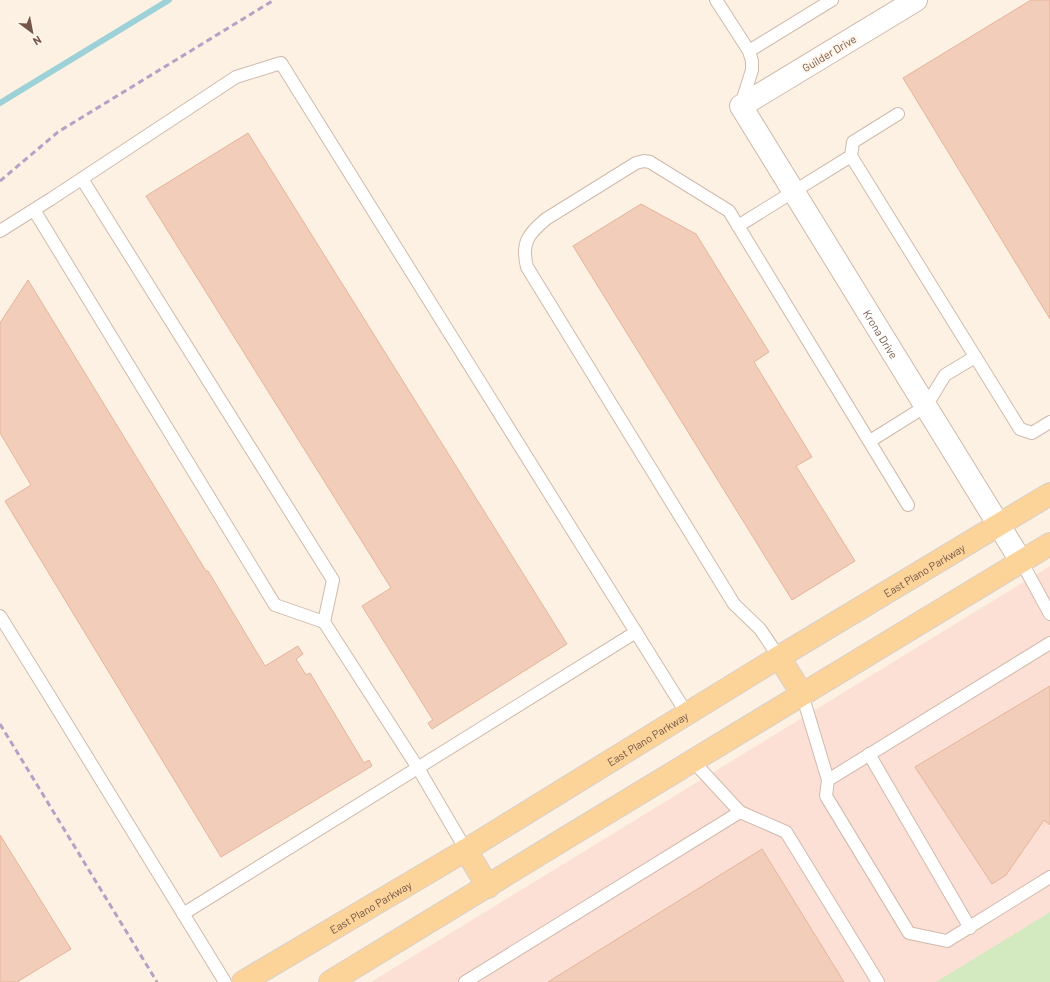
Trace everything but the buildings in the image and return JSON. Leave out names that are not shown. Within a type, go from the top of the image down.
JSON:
[{"type":"main road","name":"East Plano Parkway","points":[[243,982],[466,850],[779,657],[1050,494]]},
{"type":"main road","points":[[330,982],[488,887],[692,760],[1050,544]]},
{"type":"main road","points":[[779,657],[802,694]]},
{"type":"main road","points":[[466,850],[488,887]]},
{"type":"street","name":"Guilder Drive","points":[[741,106],[916,0]]},
{"type":"street","name":"Krona Drive","points":[[741,106],[1021,561]]},
{"type":"lane","points":[[716,0],[749,51],[752,61],[752,70],[741,106]]},
{"type":"lane","points":[[749,51],[832,0]]},
{"type":"lane","points":[[0,231],[82,179],[236,77],[280,63],[687,714]]},
{"type":"lane","points":[[898,114],[853,142],[851,156],[1020,429],[1032,433],[1050,422]]},
{"type":"lane","points":[[738,226],[851,156]]},
{"type":"lane","points":[[779,657],[760,629],[734,604],[527,267],[525,245],[530,235],[546,219],[636,163],[644,161],[650,162],[730,211],[908,505]]},
{"type":"lane","points":[[82,179],[333,580],[324,622]]},
{"type":"lane","points":[[34,210],[275,604],[324,622],[418,768],[466,850]]},
{"type":"lane","points":[[870,441],[926,406],[945,375],[974,356]]},
{"type":"lane","points":[[1021,561],[1050,614]]},
{"type":"lane","points":[[0,616],[225,982]]},
{"type":"lane","points":[[183,914],[636,632]]},
{"type":"lane","points":[[828,780],[1050,643]]},
{"type":"lane","points":[[802,694],[828,780],[826,796],[909,933],[947,942],[1050,877]]},
{"type":"lane","points":[[869,754],[970,928]]},
{"type":"lane","points":[[692,760],[740,812],[786,832],[878,982]]},
{"type":"lane","points":[[465,982],[740,812]]},
{"type":"shaded area","points":[[1050,566],[1050,982],[371,982]]},
{"type":"green space","points":[[1050,912],[1050,982],[936,982]]},
{"type":"waterway","points":[[0,103],[169,0]]},
{"type":"railway","points":[[0,181],[58,132],[274,0]]},
{"type":"railway","points":[[0,724],[157,982]]}]
